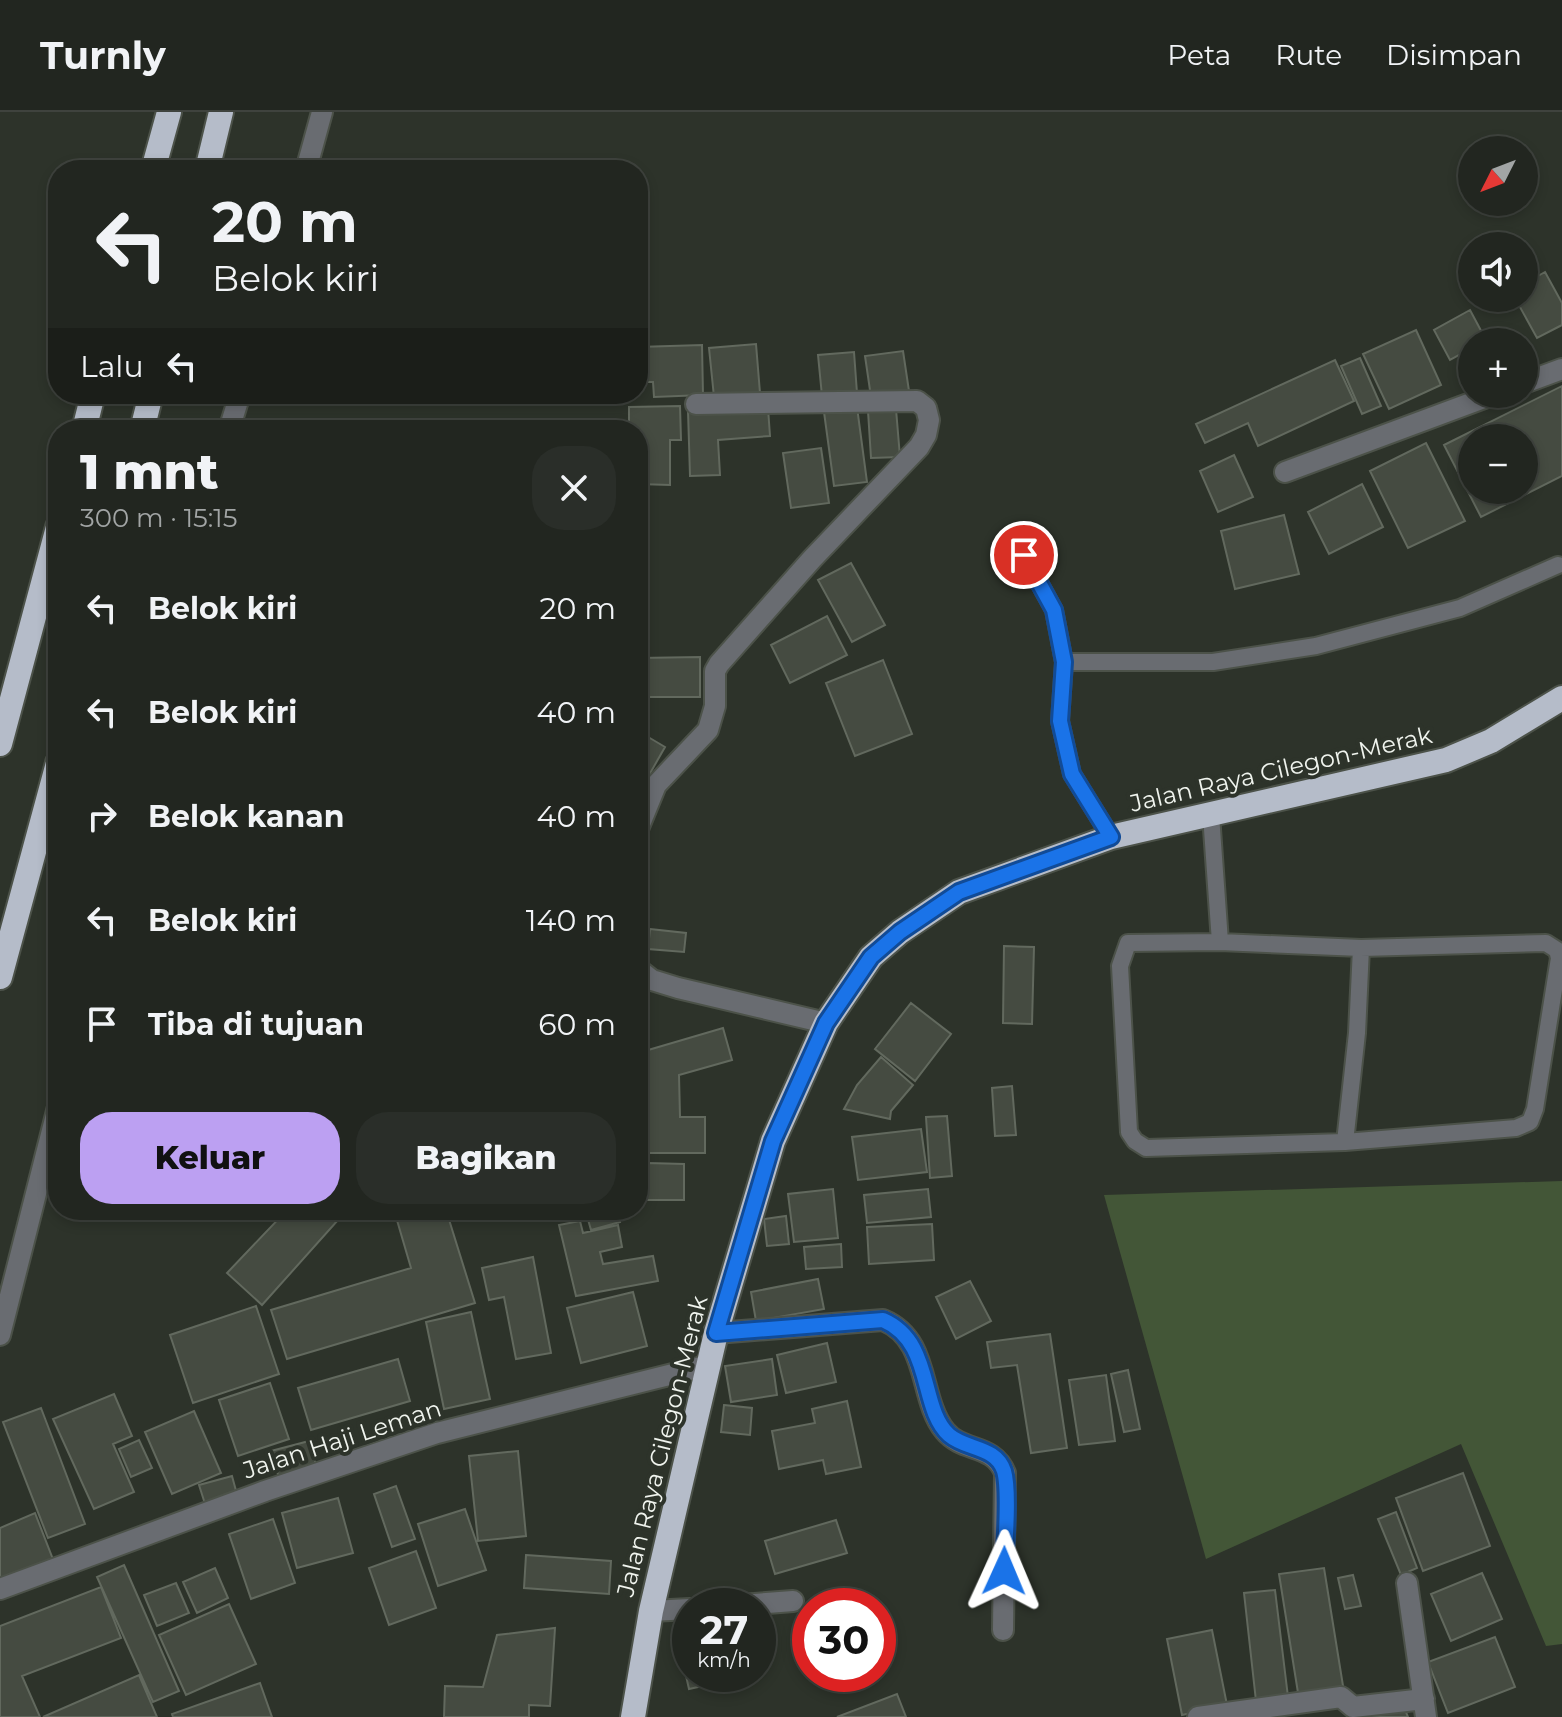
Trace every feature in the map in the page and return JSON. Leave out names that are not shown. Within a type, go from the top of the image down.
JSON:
[{"type":"highway","points":[[156,160],[169,112]]},
{"type":"highway","points":[[209,160],[221,112]]},
{"type":"highway","points":[[0,744],[48,564]]},
{"type":"highway","name":"Jalan Raya Cilegon-Merak","points":[[633,1717],[651,1611],[716,1333],[773,1141],[826,1023],[871,957],[922,915],[959,892],[1111,837],[1446,760],[1491,741],[1562,698]]},
{"type":"highway","points":[[0,977],[48,800]]},
{"type":"street","points":[[309,160],[322,112]]},
{"type":"street","points":[[1538,378],[1562,369]]},
{"type":"street","points":[[648,801],[656,785],[708,730],[715,706],[715,671],[719,664],[812,559],[907,462],[926,435],[929,420],[926,408],[917,401],[696,404]]},
{"type":"street","points":[[1285,472],[1458,408]]},
{"type":"street","points":[[648,978],[826,1023]]},
{"type":"street","points":[[0,1335],[48,1146]]},
{"type":"street","points":[[716,1333],[883,1320],[904,1335],[921,1365],[943,1429],[952,1438],[994,1455],[1005,1473],[1003,1630]]},
{"type":"street","name":"Jalan Haji Leman","points":[[0,1589],[265,1491],[437,1433],[709,1365]]},
{"type":"street","points":[[1198,1717],[1341,1697],[1353,1707],[1425,1708],[1407,1583]]},
{"type":"street","points":[[651,1611],[672,1610]]},
{"type":"lane","points":[[1024,555],[1054,610],[1064,662],[1060,721],[1072,774],[1111,837]]},
{"type":"lane","points":[[1064,662],[1213,662],[1316,646],[1460,608],[1558,565]]},
{"type":"lane","points":[[1211,815],[1220,942]]},
{"type":"lane","points":[[1220,942],[1361,948],[1546,943],[1557,950],[1559,958],[1535,1109],[1530,1122],[1516,1128],[1345,1142],[1146,1148],[1135,1141],[1129,1132],[1120,966],[1128,943],[1220,942]]},
{"type":"lane","points":[[1345,1142],[1357,1033],[1361,948]]},
{"type":"green space","points":[[1562,1181],[1562,1644],[1546,1646],[1461,1444],[1206,1559],[1104,1195]]},
{"type":"building","points":[[1545,272],[1562,303],[1562,325],[1538,337],[1538,328],[1532,328],[1523,312],[1538,312],[1538,276]]},
{"type":"building","points":[[1466,312],[1471,312],[1480,328],[1458,328],[1458,356],[1450,360],[1434,330]]},
{"type":"building","points":[[1416,330],[1441,385],[1389,409],[1363,354]]},
{"type":"building","points":[[756,344],[760,393],[714,397],[709,348]]},
{"type":"building","points":[[702,345],[703,395],[654,397],[653,382],[648,382],[648,347]]},
{"type":"building","points":[[903,351],[909,391],[871,397],[865,356]]},
{"type":"building","points":[[854,352],[857,393],[822,396],[818,355]]},
{"type":"building","points":[[1360,358],[1381,406],[1362,414],[1341,366]]},
{"type":"building","points":[[1335,360],[1354,401],[1258,446],[1248,423],[1205,443],[1196,424]]},
{"type":"building","points":[[1562,386],[1562,476],[1538,488],[1538,424],[1486,424],[1518,408],[1538,408],[1538,398]]},
{"type":"building","points":[[680,406],[681,440],[670,440],[670,485],[648,484],[648,420],[629,420],[629,407]]},
{"type":"building","points":[[857,407],[867,482],[834,486],[824,412]]},
{"type":"building","points":[[768,408],[770,436],[718,440],[720,475],[690,476],[688,411]]},
{"type":"building","points":[[896,409],[900,457],[871,458],[868,411]]},
{"type":"building","points":[[1458,438],[1458,472],[1444,445]]},
{"type":"building","points":[[1426,443],[1465,521],[1408,548],[1370,471]]},
{"type":"building","points":[[821,448],[829,503],[791,508],[783,453]]},
{"type":"building","points":[[1234,455],[1253,497],[1218,512],[1200,471]]},
{"type":"building","points":[[1362,484],[1383,527],[1329,554],[1308,512]]},
{"type":"building","points":[[1474,504],[1507,504],[1481,517]]},
{"type":"building","points":[[1284,515],[1299,574],[1235,589],[1221,531]]},
{"type":"building","points":[[851,563],[885,625],[852,642],[818,580]]},
{"type":"building","points":[[827,616],[847,655],[790,683],[771,645]]},
{"type":"building","points":[[700,657],[700,697],[648,697],[648,658]]},
{"type":"building","points":[[883,660],[912,734],[855,756],[826,683]]},
{"type":"building","points":[[648,737],[665,747],[648,777]]},
{"type":"building","points":[[650,929],[686,933],[684,952],[648,949]]},
{"type":"building","points":[[1004,946],[1034,947],[1032,1024],[1003,1023]]},
{"type":"building","points":[[911,1003],[951,1034],[915,1081],[875,1049]]},
{"type":"building","points":[[723,1028],[732,1060],[679,1075],[680,1117],[705,1117],[705,1153],[648,1153],[648,1050]]},
{"type":"building","points":[[881,1057],[913,1085],[891,1111],[890,1119],[844,1109],[857,1085]]},
{"type":"building","points":[[1012,1086],[1016,1135],[995,1136],[992,1088]]},
{"type":"building","points":[[947,1116],[952,1176],[930,1178],[926,1117]]},
{"type":"building","points":[[921,1129],[927,1172],[858,1180],[852,1137]]},
{"type":"building","points":[[648,1163],[684,1164],[684,1200],[648,1200]]},
{"type":"building","points":[[833,1189],[838,1238],[794,1242],[788,1194]]},
{"type":"building","points":[[928,1189],[931,1217],[867,1223],[864,1195]]},
{"type":"building","points":[[786,1216],[789,1244],[767,1246],[764,1219]]},
{"type":"building","points":[[277,1220],[338,1220],[262,1305],[227,1273]]},
{"type":"building","points":[[397,1220],[449,1220],[475,1303],[287,1359],[271,1310],[411,1268]]},
{"type":"building","points":[[588,1220],[620,1220],[620,1222],[591,1230]]},
{"type":"building","points":[[580,1221],[583,1233],[618,1225],[622,1247],[600,1252],[603,1264],[653,1256],[658,1281],[576,1296],[559,1225]]},
{"type":"building","points":[[932,1224],[934,1260],[869,1264],[867,1227]]},
{"type":"building","points":[[841,1244],[842,1267],[806,1269],[804,1247]]},
{"type":"building","points":[[533,1257],[551,1353],[516,1359],[504,1297],[489,1300],[482,1268]]},
{"type":"building","points":[[818,1279],[824,1309],[756,1321],[751,1292]]},
{"type":"building","points":[[970,1281],[991,1321],[956,1339],[936,1297]]},
{"type":"building","points":[[633,1292],[647,1346],[581,1363],[567,1308]]},
{"type":"building","points":[[256,1306],[279,1374],[193,1403],[170,1335]]},
{"type":"building","points":[[471,1312],[490,1399],[444,1409],[426,1322]]},
{"type":"building","points":[[1050,1334],[1067,1448],[1031,1453],[1017,1365],[991,1368],[987,1342]]},
{"type":"building","points":[[827,1343],[836,1382],[786,1393],[777,1355]]},
{"type":"building","points":[[398,1359],[410,1401],[311,1430],[298,1388]]},
{"type":"building","points":[[772,1359],[777,1395],[731,1402],[725,1366]]},
{"type":"building","points":[[1128,1370],[1140,1429],[1124,1432],[1111,1374]]},
{"type":"building","points":[[1106,1375],[1115,1441],[1079,1445],[1069,1380]]},
{"type":"building","points":[[270,1383],[289,1439],[238,1456],[219,1400]]},
{"type":"building","points":[[114,1394],[132,1436],[113,1444],[134,1492],[94,1509],[53,1419]]},
{"type":"building","points":[[847,1401],[861,1467],[826,1474],[823,1460],[779,1469],[772,1431],[815,1423],[812,1409]]},
{"type":"building","points":[[724,1405],[752,1408],[750,1435],[721,1432]]},
{"type":"building","points":[[41,1408],[85,1524],[48,1538],[3,1422]]},
{"type":"building","points":[[194,1411],[221,1473],[172,1494],[145,1432]]},
{"type":"building","points":[[139,1440],[152,1468],[131,1477],[119,1449]]},
{"type":"building","points":[[309,1441],[317,1468],[279,1478],[271,1451]]},
{"type":"building","points":[[518,1451],[526,1536],[478,1541],[469,1456]]},
{"type":"building","points":[[1463,1473],[1490,1546],[1423,1571],[1396,1498]]},
{"type":"building","points":[[232,1476],[238,1498],[206,1507],[199,1485]]},
{"type":"building","points":[[396,1486],[415,1539],[392,1547],[374,1494]]},
{"type":"building","points":[[338,1498],[353,1553],[297,1568],[282,1513]]},
{"type":"building","points":[[465,1509],[486,1570],[438,1586],[418,1524]]},
{"type":"building","points":[[1396,1512],[1417,1568],[1401,1575],[1378,1519]]},
{"type":"building","points":[[35,1513],[54,1562],[0,1583],[0,1528]]},
{"type":"building","points":[[273,1519],[295,1583],[251,1599],[229,1534]]},
{"type":"building","points":[[836,1520],[847,1553],[775,1574],[765,1541]]},
{"type":"building","points":[[416,1551],[436,1608],[389,1625],[369,1568]]},
{"type":"building","points":[[526,1555],[611,1561],[609,1594],[524,1588]]},
{"type":"building","points":[[124,1565],[179,1691],[153,1702],[97,1577]]},
{"type":"building","points":[[215,1568],[228,1598],[197,1613],[183,1582]]},
{"type":"building","points":[[1324,1568],[1344,1692],[1299,1699],[1279,1574]]},
{"type":"building","points":[[1482,1573],[1502,1619],[1451,1641],[1431,1594]]},
{"type":"building","points":[[1353,1575],[1361,1606],[1345,1609],[1338,1578]]},
{"type":"building","points":[[176,1583],[189,1613],[157,1626],[144,1595]]},
{"type":"building","points":[[101,1587],[121,1638],[22,1676],[40,1717],[0,1717],[0,1626]]},
{"type":"building","points":[[1275,1590],[1288,1697],[1256,1701],[1244,1593]]},
{"type":"building","points":[[229,1604],[256,1664],[186,1695],[159,1635]]},
{"type":"building","points":[[555,1628],[550,1706],[529,1705],[529,1717],[444,1717],[445,1686],[483,1687],[497,1635]]},
{"type":"building","points":[[1212,1630],[1227,1705],[1182,1715],[1167,1639]]},
{"type":"building","points":[[1495,1637],[1515,1687],[1448,1713],[1428,1662]]},
{"type":"building","points":[[139,1675],[157,1717],[43,1717]]},
{"type":"building","points":[[260,1683],[272,1717],[173,1717],[172,1714]]},
{"type":"building","points":[[897,1694],[906,1717],[837,1717]]},
{"type":"building","points":[[1403,1705],[1408,1717],[1372,1717]]},
{"type":"route","points":[[1004,1571],[1006,1481],[1002,1466],[994,1455],[952,1438],[943,1429],[921,1365],[904,1335],[894,1325],[883,1320],[716,1333],[773,1141],[826,1023],[871,957],[922,915],[959,892],[1111,837],[1072,774],[1060,721],[1064,662],[1054,610],[1024,555]]}]
